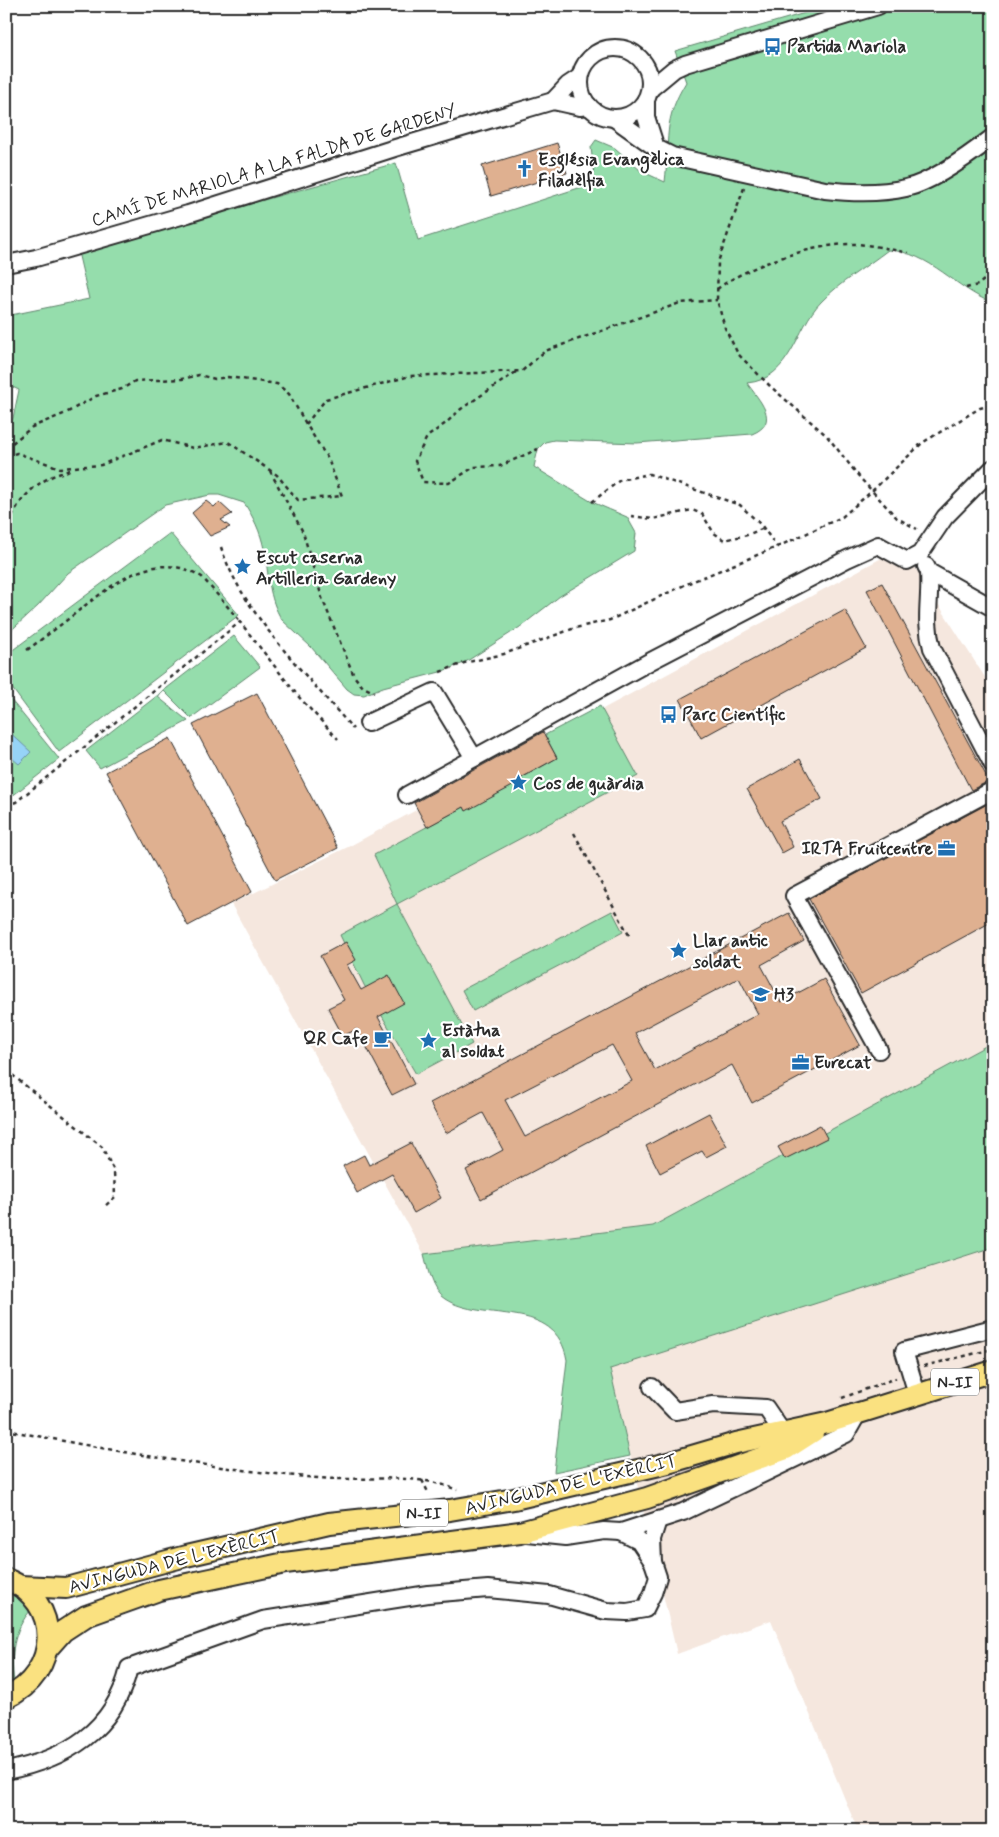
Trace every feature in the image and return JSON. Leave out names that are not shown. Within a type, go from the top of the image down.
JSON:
[{"type":"main road","name":"AVINGUDA DE L'EXÈRCIT","points":[[13,1582],[66,1588],[186,1556],[329,1523],[450,1510],[514,1499],[668,1463],[736,1443],[827,1423],[993,1371]]},
{"type":"main road","name":"AVINGUDA DE L'EXÈRCIT","points":[[47,1649],[63,1632],[86,1616],[159,1590],[284,1563],[520,1532],[647,1498],[786,1449],[827,1423]]},
{"type":"main road","name":"N-II","points":[[6,1698],[30,1683],[41,1667],[47,1649],[47,1631],[43,1614],[34,1598],[13,1582]]},
{"type":"street","points":[[656,148],[646,116],[648,94],[650,77],[646,66],[638,55],[625,48],[612,47],[598,51],[587,60],[580,77],[579,88],[584,101],[597,114],[614,118],[627,116],[638,110],[648,94],[674,68],[878,6]]},
{"type":"street","points":[[646,66],[685,64]]},
{"type":"street","points":[[553,102],[568,85],[580,77]]},
{"type":"street","name":"CAMÍ DE MARIOLA A LA FALDA DE GARDENY","points":[[6,264],[36,258],[188,214],[395,148],[553,102],[580,107],[589,106]]},
{"type":"street","points":[[614,118],[656,148],[672,156],[846,193],[868,193],[908,188],[940,172],[993,137]]},
{"type":"street","points":[[913,557],[932,536],[945,517],[993,468]]},
{"type":"street","points":[[406,795],[657,658],[878,545],[913,557],[929,572],[993,608]]},
{"type":"street","points":[[929,572],[926,616],[927,633],[932,648],[993,766]]},
{"type":"street","points":[[368,723],[434,692],[474,758]]},
{"type":"street","points":[[879,1050],[794,896],[993,790]]},
{"type":"street","points":[[917,1394],[904,1352],[993,1328]]},
{"type":"street","points":[[652,1388],[675,1411],[713,1405],[766,1408],[783,1433]]},
{"type":"street","points":[[520,1532],[565,1536],[604,1531],[621,1532],[683,1512],[846,1434],[858,1413]]},
{"type":"street","points":[[653,1562],[652,1539],[658,1520]]},
{"type":"street","points":[[6,1771],[58,1756],[89,1736],[111,1710],[124,1690],[129,1668],[263,1620],[428,1594],[488,1589],[549,1595],[606,1611],[627,1612],[645,1609],[658,1577],[653,1562],[639,1541],[621,1532]]},
{"type":"path","points":[[749,173],[718,262],[717,300],[722,324],[738,354],[770,386],[827,436],[897,518],[932,536]]},
{"type":"path","points":[[717,289],[727,281],[768,263],[815,248],[854,244],[880,246],[908,253]]},
{"type":"path","points":[[966,288],[978,285],[993,272]]},
{"type":"path","points":[[306,424],[326,399],[410,376],[522,371],[546,350],[680,303],[717,300]]},
{"type":"path","points":[[517,371],[461,409],[427,437],[415,461],[423,482],[448,483],[474,467],[500,466],[538,449]]},
{"type":"path","points":[[6,448],[32,427],[66,413],[96,396],[122,389],[135,381],[182,379],[199,375],[215,378],[228,377],[277,384],[289,394],[328,459],[342,496],[298,500],[270,470],[228,442],[193,448],[162,440],[101,465],[60,468],[17,453],[6,456]]},
{"type":"path","points":[[440,672],[464,663],[504,654],[575,628],[610,620],[690,582],[777,547],[842,517],[922,443],[980,408],[993,405]]},
{"type":"path","points":[[6,531],[17,505],[31,491],[50,478],[68,472],[74,467]]},
{"type":"path","points":[[270,470],[303,532],[322,598],[354,676],[364,687],[374,692]]},
{"type":"path","points":[[592,502],[620,480],[649,474],[740,505],[764,528],[777,547]]},
{"type":"path","points":[[631,516],[661,518],[692,510],[702,514],[714,534],[724,540],[747,535],[764,528]]},
{"type":"path","points":[[221,547],[228,567],[252,610],[354,730]]},
{"type":"path","points":[[28,650],[122,577],[146,569],[169,566],[194,572],[202,577],[298,696],[338,739]]},
{"type":"path","points":[[6,805],[16,802],[240,622]]},
{"type":"path","points":[[574,833],[630,937]]},
{"type":"path","points":[[6,1070],[102,1148],[114,1171],[114,1197],[104,1207]]},
{"type":"path","points":[[840,1399],[922,1367],[993,1349]]},
{"type":"path","points":[[6,1430],[155,1457],[303,1476],[334,1479],[422,1480]]},
{"type":"shaded area","points":[[902,547],[993,690],[993,1042],[653,1226],[424,1254],[231,904],[348,847]]},
{"type":"shaded area","points":[[993,1247],[993,1831],[858,1831],[771,1620],[677,1654],[610,1369]]},
{"type":"green space","points":[[829,6],[993,6],[993,303],[979,297],[917,257],[903,252],[888,250],[845,281],[821,302],[812,313],[791,351],[774,372],[762,379],[747,383],[765,410],[767,417],[761,429],[752,434],[637,443],[554,440],[545,442],[538,449],[534,467],[592,502],[627,517],[636,533],[634,551],[560,596],[520,627],[464,663],[440,672],[383,687],[364,695],[354,694],[347,689],[311,647],[282,620],[277,612],[271,594],[261,537],[244,503],[219,495],[210,495],[165,505],[68,573],[38,606],[6,635],[6,428],[13,418],[19,390],[6,384],[6,316],[89,299],[78,252],[396,163],[418,240],[591,184],[594,174],[591,147],[596,140],[615,148],[641,171],[665,182],[670,120],[678,96],[686,82],[675,51]]},
{"type":"green space","points":[[170,533],[239,615],[59,752],[6,680],[6,655]]},
{"type":"green space","points":[[234,636],[260,667],[191,718],[164,691]]},
{"type":"green space","points":[[161,693],[158,697],[188,721],[100,768],[86,751]]},
{"type":"green space","points":[[6,694],[59,759],[11,797],[6,798]]},
{"type":"green space","points":[[600,706],[638,776],[397,904],[374,855],[464,807],[466,810],[557,758],[545,735]]},
{"type":"green space","points":[[397,904],[472,1044],[416,1074],[364,985],[340,935]]},
{"type":"green space","points":[[612,911],[623,932],[473,1011],[462,990]]},
{"type":"green space","points":[[993,1042],[993,1247],[610,1369],[630,1456],[554,1472],[567,1360],[560,1340],[549,1327],[534,1320],[516,1315],[461,1306],[445,1299],[436,1291],[433,1285],[424,1254],[653,1226]]},
{"type":"green space","points":[[6,1589],[16,1593],[31,1610],[20,1626],[14,1644],[12,1662],[14,1681],[6,1687]]},
{"type":"water","points":[[6,729],[31,752],[19,764],[6,753]]},
{"type":"building","name":"Església Evangèlica Filadèlfia","points":[[557,143],[567,173],[491,196],[482,166]]},
{"type":"building","points":[[206,501],[214,507],[219,502],[232,514],[221,520],[230,527],[210,536],[192,513]]},
{"type":"building","points":[[882,583],[989,781],[971,790],[867,590]]},
{"type":"building","points":[[845,610],[866,648],[701,738],[680,699]]},
{"type":"building","points":[[257,693],[338,848],[275,880],[193,725]]},
{"type":"building","points":[[543,732],[557,758],[521,778],[522,781],[466,811],[464,807],[427,827],[414,803]]},
{"type":"building","points":[[170,738],[252,892],[188,926],[106,772]]},
{"type":"building","points":[[800,759],[822,799],[780,821],[793,847],[782,853],[747,789]]},
{"type":"building","name":"IRTA Fruitcentre","points":[[993,801],[993,921],[861,993],[809,899]]},
{"type":"building","points":[[789,913],[804,941],[761,965],[781,1002],[824,979],[860,1045],[752,1103],[732,1065],[481,1199],[466,1170],[503,1150],[483,1113],[446,1133],[430,1103]],"holes":[[[739,978],[758,1014],[655,1070],[635,1033]],[[612,1045],[632,1081],[525,1137],[505,1100]]]},
{"type":"building","points":[[346,942],[356,960],[347,965],[361,990],[389,975],[404,1003],[378,1017],[414,1084],[392,1095],[357,1029],[343,1036],[328,1008],[344,1000],[320,956]]},
{"type":"building","points":[[709,1113],[727,1146],[706,1157],[702,1151],[660,1173],[646,1146]]},
{"type":"building","points":[[820,1125],[827,1138],[785,1159],[778,1147]]},
{"type":"building","points":[[411,1143],[441,1198],[414,1213],[392,1174],[357,1193],[343,1166],[364,1155],[369,1165]]},
{"type":"place","name":"Partida Mariola","points":[[773,46]]},
{"type":"place","name":"Església Evangèlica Filadèlfia","points":[[524,169]]},
{"type":"place","name":"Escut caserna Artilleria Gardeny","points":[[242,567]]},
{"type":"place","name":"Parc Científic","points":[[668,714]]},
{"type":"place","name":"Cos de guàrdia","points":[[519,783]]},
{"type":"place","name":"IRTA Fruitcentre","points":[[947,848]]},
{"type":"place","name":"Llar antic soldat","points":[[679,950]]},
{"type":"place","name":"H3","points":[[760,994]]},
{"type":"place","name":"QR Cafe","points":[[382,1038]]},
{"type":"place","name":"Estàtua al soldat","points":[[428,1040]]},
{"type":"place","name":"Eurecat","points":[[800,1062]]}]
